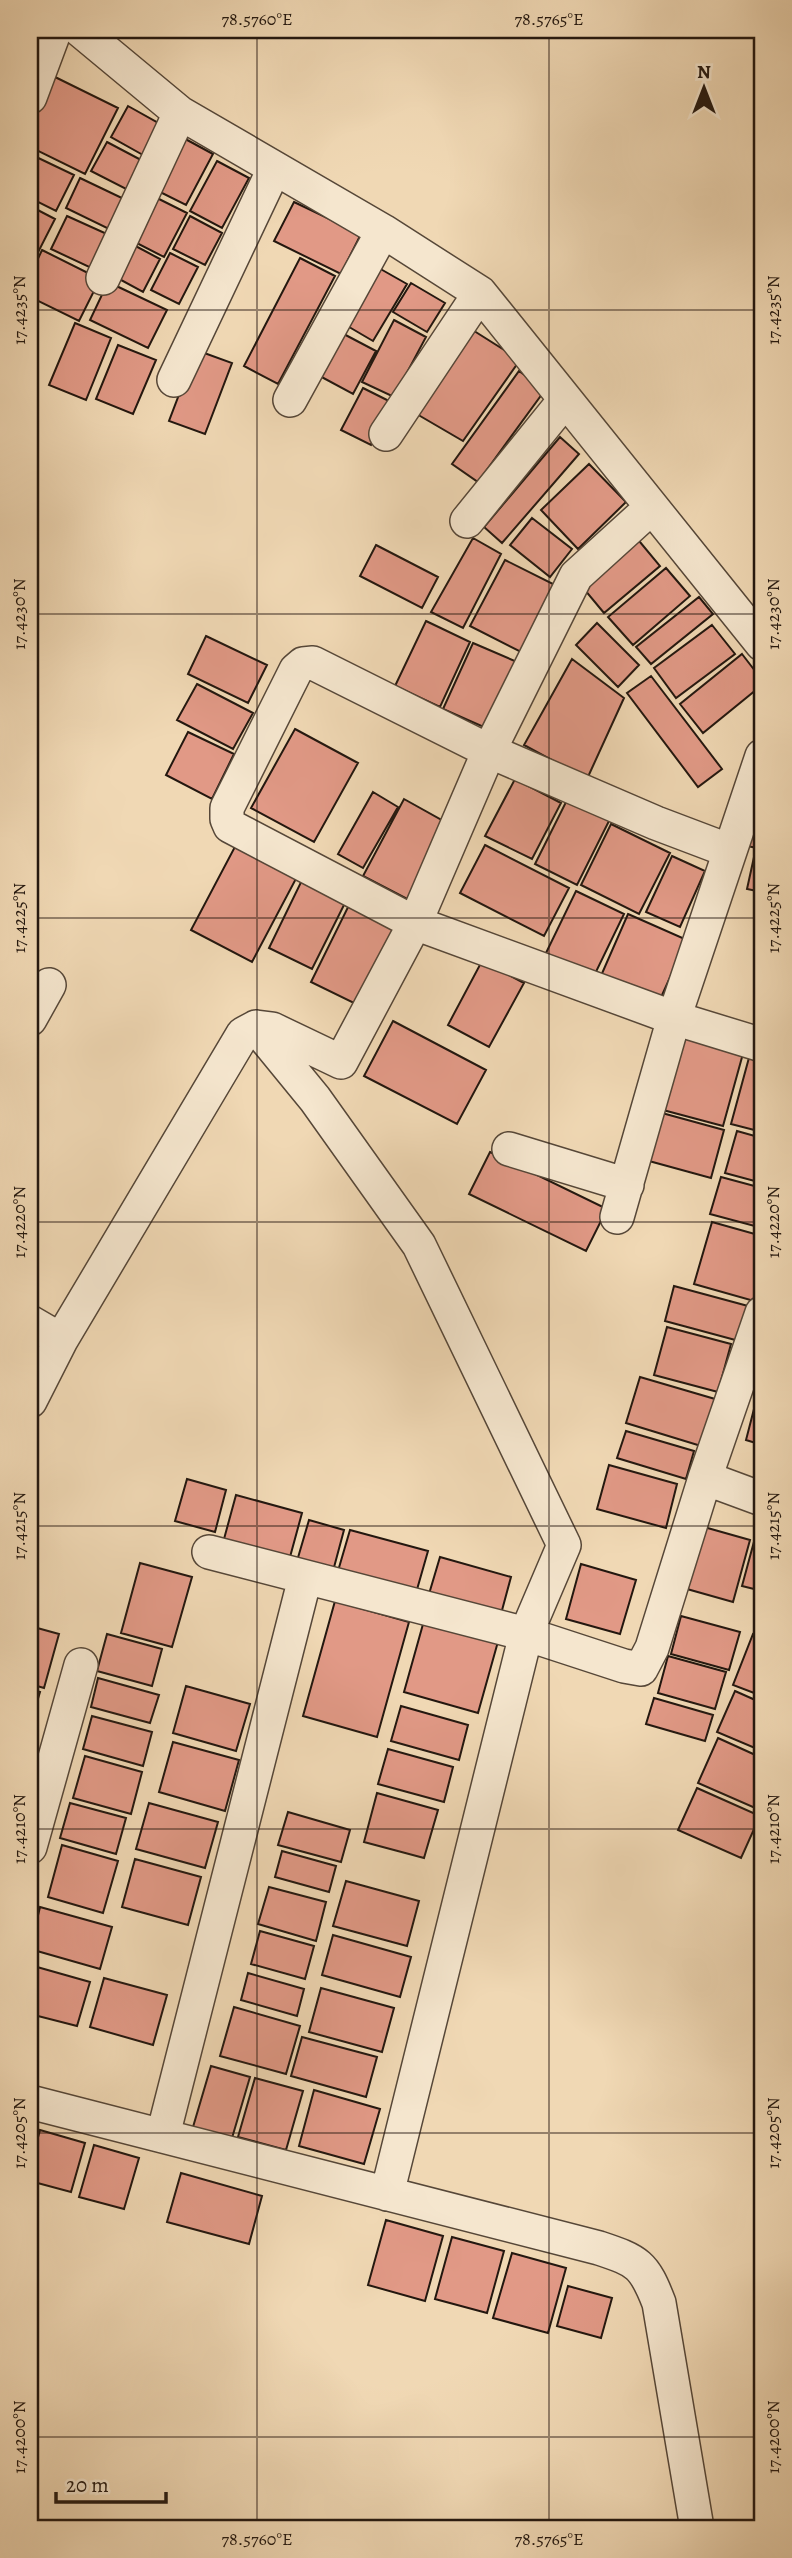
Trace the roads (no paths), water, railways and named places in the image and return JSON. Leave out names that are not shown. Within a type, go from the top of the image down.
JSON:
[{"type":"street","points":[[30,97],[55,30]]},
{"type":"street","points":[[80,30],[180,113],[383,231],[480,293],[762,644]]},
{"type":"street","points":[[103,278],[180,113]]},
{"type":"street","points":[[174,380],[274,169]]},
{"type":"street","points":[[290,400],[383,231]]},
{"type":"street","points":[[386,434],[480,293]]},
{"type":"street","points":[[467,521],[565,400]]},
{"type":"street","points":[[30,1401],[61,1340],[243,1034],[256,1027],[272,1029],[341,1062],[415,923],[489,751],[576,576],[652,507]]},
{"type":"street","points":[[730,851],[656,823],[489,751],[313,663],[303,664],[296,670],[228,808],[227,819],[230,826],[415,923],[674,1018],[762,1045]]},
{"type":"street","points":[[617,1217],[674,1018],[762,756]]},
{"type":"street","points":[[30,1019],[50,985]]},
{"type":"street","points":[[256,1027],[315,1099],[419,1245],[564,1545],[526,1634],[387,2194]]},
{"type":"street","points":[[509,1149],[626,1185]]},
{"type":"street","points":[[209,1552],[526,1634],[640,1669],[652,1648],[705,1478],[762,1313]]},
{"type":"street","points":[[30,1322],[61,1340]]},
{"type":"street","points":[[705,1478],[762,1499]]},
{"type":"street","points":[[163,2135],[305,1578]]},
{"type":"street","points":[[30,1847],[81,1665]]},
{"type":"street","points":[[30,2102],[598,2248],[628,2258],[648,2275],[659,2303],[697,2528]]}]
